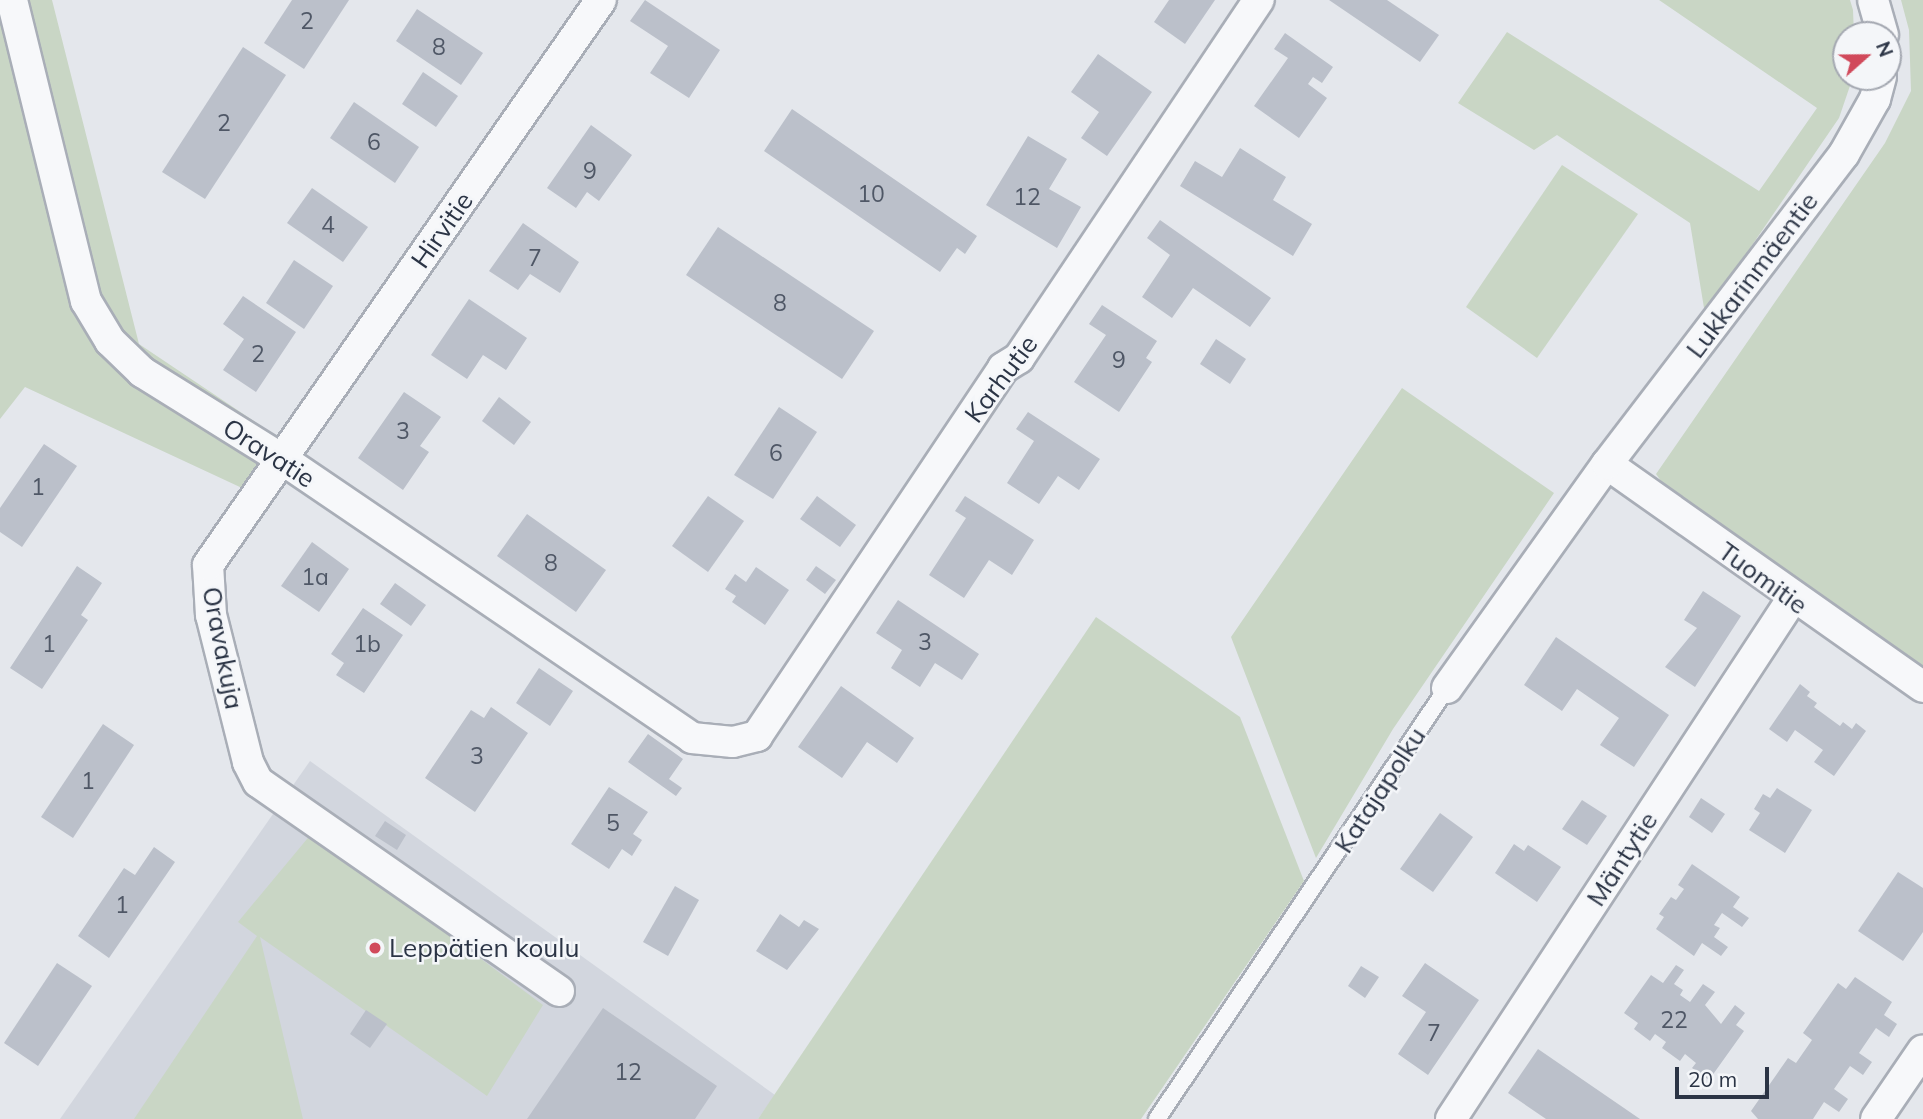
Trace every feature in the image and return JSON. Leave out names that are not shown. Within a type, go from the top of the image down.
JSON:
[{"type":"street","name":"Oravatie","points":[[12,0],[92,311],[110,341],[142,372],[282,459],[692,738],[733,742]]},
{"type":"street","name":"Hirvitie","points":[[282,459],[601,0]]},
{"type":"street","name":"Karhutie","points":[[733,742],[757,736],[1003,368],[1019,358],[1259,0]]},
{"type":"street","points":[[1873,0],[1879,21]]},
{"type":"street","name":"Lukkarinmäentie","points":[[1607,464],[1844,154],[1877,91]]},
{"type":"street","name":"Oravakuja","points":[[282,459],[208,565],[211,615],[248,762],[258,782],[282,802],[559,991]]},
{"type":"street","name":"Tuomitie","points":[[1607,464],[1792,599],[1923,687]]},
{"type":"street","name":"Katajapolku","points":[[1447,688],[1607,464]]},
{"type":"street","name":"Mäntytie","points":[[1451,1119],[1792,599]]},
{"type":"street","points":[[1876,1119],[1923,1050]]},
{"type":"lane","name":"Katajapolku","points":[[1157,1119],[1447,688]]},
{"type":"shaded area","name":"Leppätien koulu","points":[[310,761],[775,1095],[758,1119],[60,1119]]},
{"type":"green space","points":[[0,0],[52,0],[139,344],[291,446],[257,495],[25,387],[0,419]]},
{"type":"green space","points":[[1659,0],[1850,0],[1853,10],[1853,21],[1832,21],[1832,91],[1848,91],[1839,118],[1705,314],[1690,223],[1557,135],[1534,150],[1458,103],[1507,32],[1759,191],[1817,108]]},
{"type":"green space","points":[[1901,0],[1923,0],[1923,669],[1677,503],[1656,474],[1885,143],[1911,91],[1909,30]]},
{"type":"green space","points":[[1562,165],[1638,214],[1537,358],[1466,307]]},
{"type":"green space","points":[[1402,388],[1554,493],[1393,729],[1316,858],[1231,637]]},
{"type":"green space","points":[[1096,617],[1240,717],[1304,881],[1141,1119],[758,1119]]},
{"type":"green space","points":[[312,833],[543,1005],[487,1096],[260,937],[303,1119],[134,1119],[257,936],[238,922]]},
{"type":"building","points":[[292,0],[349,0],[304,69],[264,43]]},
{"type":"building","points":[[645,0],[720,50],[689,98],[650,73],[668,46],[630,21]]},
{"type":"building","points":[[1169,0],[1215,0],[1185,44],[1154,22]]},
{"type":"building","points":[[1329,0],[1387,0],[1439,35],[1420,62]]},
{"type":"building","points":[[417,9],[483,53],[461,85],[396,41]]},
{"type":"building","points":[[1285,33],[1333,67],[1322,83],[1313,77],[1308,84],[1327,98],[1299,138],[1254,106],[1288,58],[1274,49]]},
{"type":"building","points":[[243,47],[286,75],[205,199],[162,172]]},
{"type":"building","points":[[1098,54],[1152,92],[1107,156],[1081,138],[1099,112],[1071,92]]},
{"type":"building","points":[[423,72],[458,96],[436,127],[402,104]]},
{"type":"building","points":[[354,102],[419,147],[395,183],[330,138]]},
{"type":"building","points":[[792,109],[977,236],[965,254],[957,248],[940,272],[764,151]]},
{"type":"building","points":[[591,125],[632,155],[599,201],[587,192],[576,208],[547,188]]},
{"type":"building","points":[[1028,136],[1067,159],[1049,189],[1081,207],[1057,248],[986,205]]},
{"type":"building","points":[[1240,148],[1286,177],[1273,200],[1312,224],[1293,256],[1180,186],[1195,161],[1222,177]]},
{"type":"building","points":[[312,188],[368,227],[343,262],[287,223]]},
{"type":"building","points":[[1160,220],[1271,298],[1250,327],[1193,288],[1172,318],[1142,297],[1170,255],[1147,238]]},
{"type":"building","points":[[523,223],[579,262],[560,293],[530,274],[518,290],[489,271]]},
{"type":"building","points":[[718,227],[874,331],[842,379],[686,275]]},
{"type":"building","points":[[294,260],[333,286],[304,329],[266,303]]},
{"type":"building","points":[[243,296],[296,332],[256,392],[223,370],[244,339],[223,324]]},
{"type":"building","points":[[469,299],[527,338],[506,370],[483,355],[467,379],[431,355]]},
{"type":"building","points":[[1102,305],[1157,341],[1146,358],[1152,362],[1119,412],[1074,382],[1106,335],[1089,324]]},
{"type":"building","points":[[1216,339],[1246,359],[1230,384],[1200,364]]},
{"type":"building","points":[[404,392],[441,417],[420,446],[429,452],[403,490],[358,458]]},
{"type":"building","points":[[499,397],[531,422],[514,445],[482,421]]},
{"type":"building","points":[[779,407],[817,432],[773,499],[734,475]]},
{"type":"building","points":[[1028,412],[1100,459],[1079,490],[1058,476],[1039,504],[1007,483],[1034,441],[1016,429]]},
{"type":"building","points":[[44,444],[77,466],[22,547],[0,532],[0,508]]},
{"type":"building","points":[[708,496],[744,521],[708,572],[672,546]]},
{"type":"building","points":[[817,496],[856,525],[840,547],[800,519]]},
{"type":"building","points":[[965,496],[1034,540],[1012,575],[989,560],[964,598],[929,575],[966,518],[955,511]]},
{"type":"building","points":[[527,514],[606,570],[576,612],[497,556]]},
{"type":"building","points":[[312,542],[349,569],[319,612],[281,586]]},
{"type":"building","points":[[77,566],[102,583],[81,615],[88,620],[42,689],[10,668]]},
{"type":"building","points":[[816,566],[836,580],[825,594],[806,580]]},
{"type":"building","points":[[756,567],[789,590],[765,625],[732,602],[736,596],[725,589],[735,574],[746,582]]},
{"type":"building","points":[[395,583],[426,605],[411,626],[380,604]]},
{"type":"building","points":[[1703,591],[1741,616],[1695,687],[1665,667],[1697,628],[1684,620]]},
{"type":"building","points":[[898,600],[979,654],[962,680],[935,663],[920,687],[891,668],[902,650],[876,633]]},
{"type":"building","points":[[363,608],[403,635],[364,693],[336,675],[344,663],[331,654]]},
{"type":"building","points":[[1556,637],[1669,715],[1634,767],[1600,745],[1619,718],[1577,689],[1562,711],[1524,685]]},
{"type":"building","points":[[539,668],[573,691],[550,726],[516,703]]},
{"type":"building","points":[[1800,684],[1810,692],[1807,696],[1817,703],[1814,707],[1840,726],[1843,722],[1852,729],[1856,723],[1866,731],[1834,776],[1814,762],[1823,750],[1795,730],[1787,742],[1769,729]]},
{"type":"building","points":[[841,686],[914,738],[897,763],[867,742],[842,778],[798,747]]},
{"type":"building","points":[[491,707],[528,733],[475,812],[425,778],[471,710],[484,718]]},
{"type":"building","points":[[103,724],[134,745],[73,838],[41,817]]},
{"type":"building","points":[[648,734],[683,759],[669,779],[682,788],[676,796],[628,762]]},
{"type":"building","points":[[609,787],[648,812],[633,834],[642,840],[632,856],[622,849],[609,869],[571,844]]},
{"type":"building","points":[[1777,788],[1812,810],[1785,853],[1749,830],[1760,813],[1754,809],[1763,794],[1770,798]]},
{"type":"building","points":[[1701,798],[1725,814],[1712,833],[1689,817]]},
{"type":"building","points":[[1582,800],[1607,816],[1587,845],[1562,829]]},
{"type":"building","points":[[1440,813],[1473,837],[1433,892],[1400,869]]},
{"type":"building","points":[[385,821],[406,835],[397,850],[375,836]]},
{"type":"building","points":[[1514,844],[1524,851],[1528,845],[1561,867],[1537,902],[1495,873]]},
{"type":"building","points":[[154,847],[175,862],[109,958],[78,936],[124,868],[135,875]]},
{"type":"building","points":[[1692,864],[1740,897],[1733,907],[1749,918],[1742,927],[1722,913],[1714,925],[1720,928],[1714,937],[1728,947],[1721,956],[1702,943],[1694,956],[1656,929],[1664,917],[1659,914],[1671,897],[1676,900],[1684,889],[1678,885]]},
{"type":"building","points":[[1898,872],[1923,888],[1923,932],[1903,961],[1858,931]]},
{"type":"building","points":[[675,886],[699,900],[668,956],[643,942]]},
{"type":"building","points":[[780,914],[799,927],[804,920],[819,929],[787,970],[756,951]]},
{"type":"building","points":[[57,963],[92,986],[38,1066],[4,1043]]},
{"type":"building","points":[[1425,963],[1479,1000],[1428,1075],[1398,1054],[1426,1012],[1402,996]]},
{"type":"building","points":[[1676,965],[1684,970],[1674,984],[1683,990],[1680,995],[1690,1002],[1703,984],[1715,992],[1705,1005],[1721,1024],[1735,1005],[1745,1013],[1736,1025],[1744,1031],[1709,1080],[1692,1068],[1696,1063],[1685,1054],[1680,1061],[1662,1048],[1666,1042],[1655,1034],[1650,1041],[1634,1029],[1638,1023],[1624,1013],[1651,975],[1663,983]]},
{"type":"building","points":[[1361,966],[1379,977],[1365,998],[1348,986]]},
{"type":"building","points":[[1855,977],[1892,1002],[1884,1015],[1897,1024],[1889,1037],[1876,1028],[1859,1053],[1872,1062],[1863,1075],[1850,1066],[1834,1089],[1848,1099],[1839,1112],[1824,1102],[1813,1119],[1758,1119],[1751,1111],[1788,1058],[1796,1063],[1812,1040],[1803,1033],[1838,983],[1846,989]]},
{"type":"building","points":[[603,1008],[717,1086],[695,1119],[527,1119]]},
{"type":"building","points":[[366,1010],[387,1024],[370,1048],[350,1034]]},
{"type":"building","points":[[1538,1049],[1640,1119],[1546,1119],[1508,1093]]},
{"type":"place","name":"Leppätien koulu","points":[[375,948]]}]
